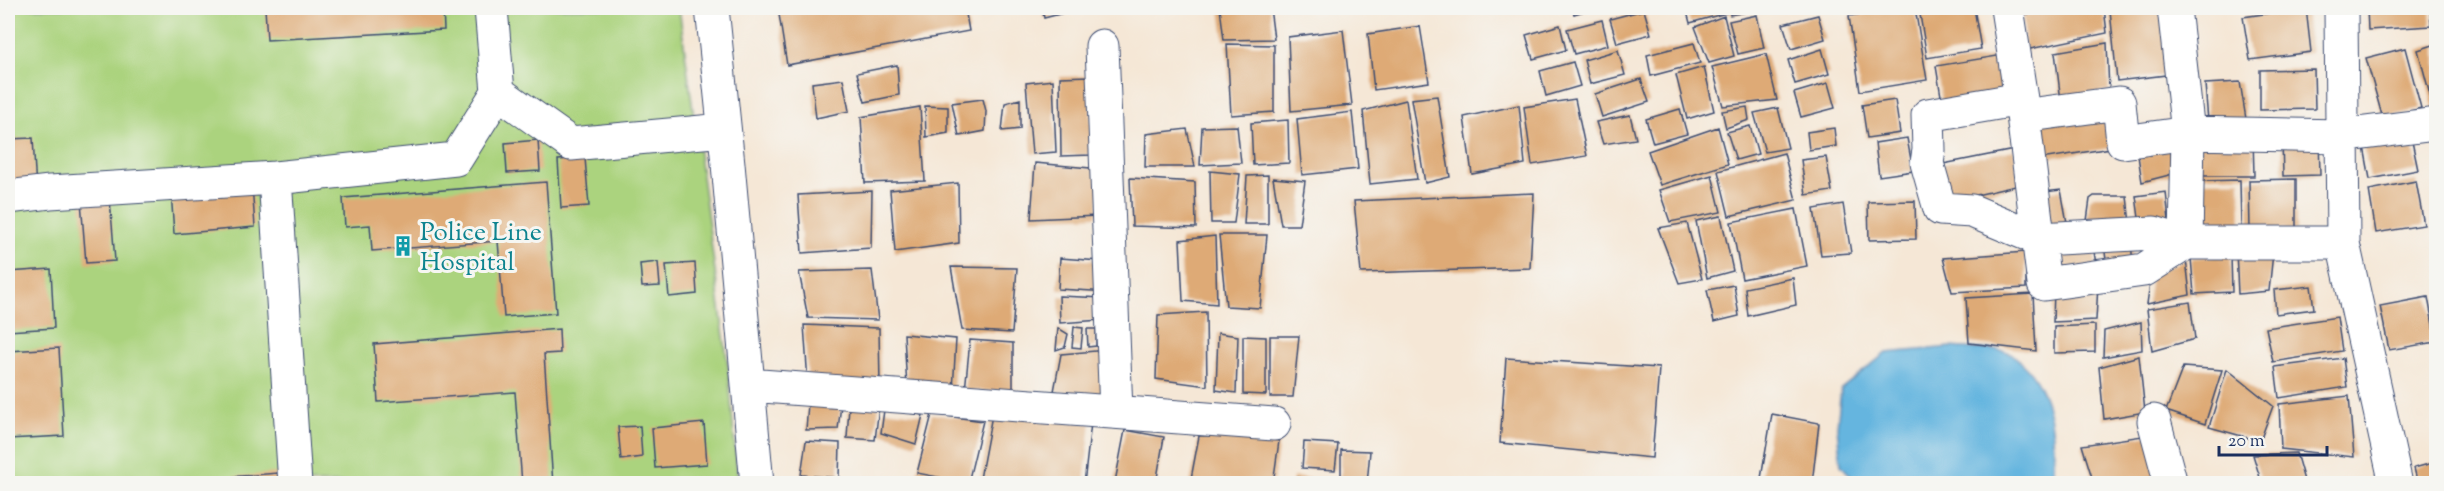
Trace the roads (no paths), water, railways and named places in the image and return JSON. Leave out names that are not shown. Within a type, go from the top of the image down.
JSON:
[{"type":"street","points":[[8,197],[50,192],[275,178],[456,159],[498,92],[491,8]]},
{"type":"street","points":[[711,8],[758,483]]},
{"type":"street","points":[[2007,8],[2044,284],[2144,270],[2186,243]]},
{"type":"street","points":[[2174,8],[2188,133],[2186,243]]},
{"type":"street","points":[[2341,8],[2343,243],[2396,483]]},
{"type":"street","points":[[1102,46],[1116,412]]},
{"type":"street","points":[[498,92],[571,144],[724,130]]},
{"type":"street","points":[[2343,243],[2186,243],[2154,233],[2039,239],[1972,211],[1940,208],[1926,163],[1929,150],[1928,115],[2119,102],[2123,142],[2188,133],[2341,136],[2436,124]]},
{"type":"street","points":[[275,178],[295,483]]},
{"type":"street","points":[[748,385],[1274,424]]},
{"type":"street","points":[[2154,421],[2171,483]]},
{"type":"water","points":[[1951,347],[2011,353],[2032,374],[2040,388],[2050,418],[2054,451],[2053,483],[1857,483],[1841,465],[1837,427],[1841,389],[1886,353]]},
{"type":"place","name":"Police Line Hospital","points":[[403,246]]}]
